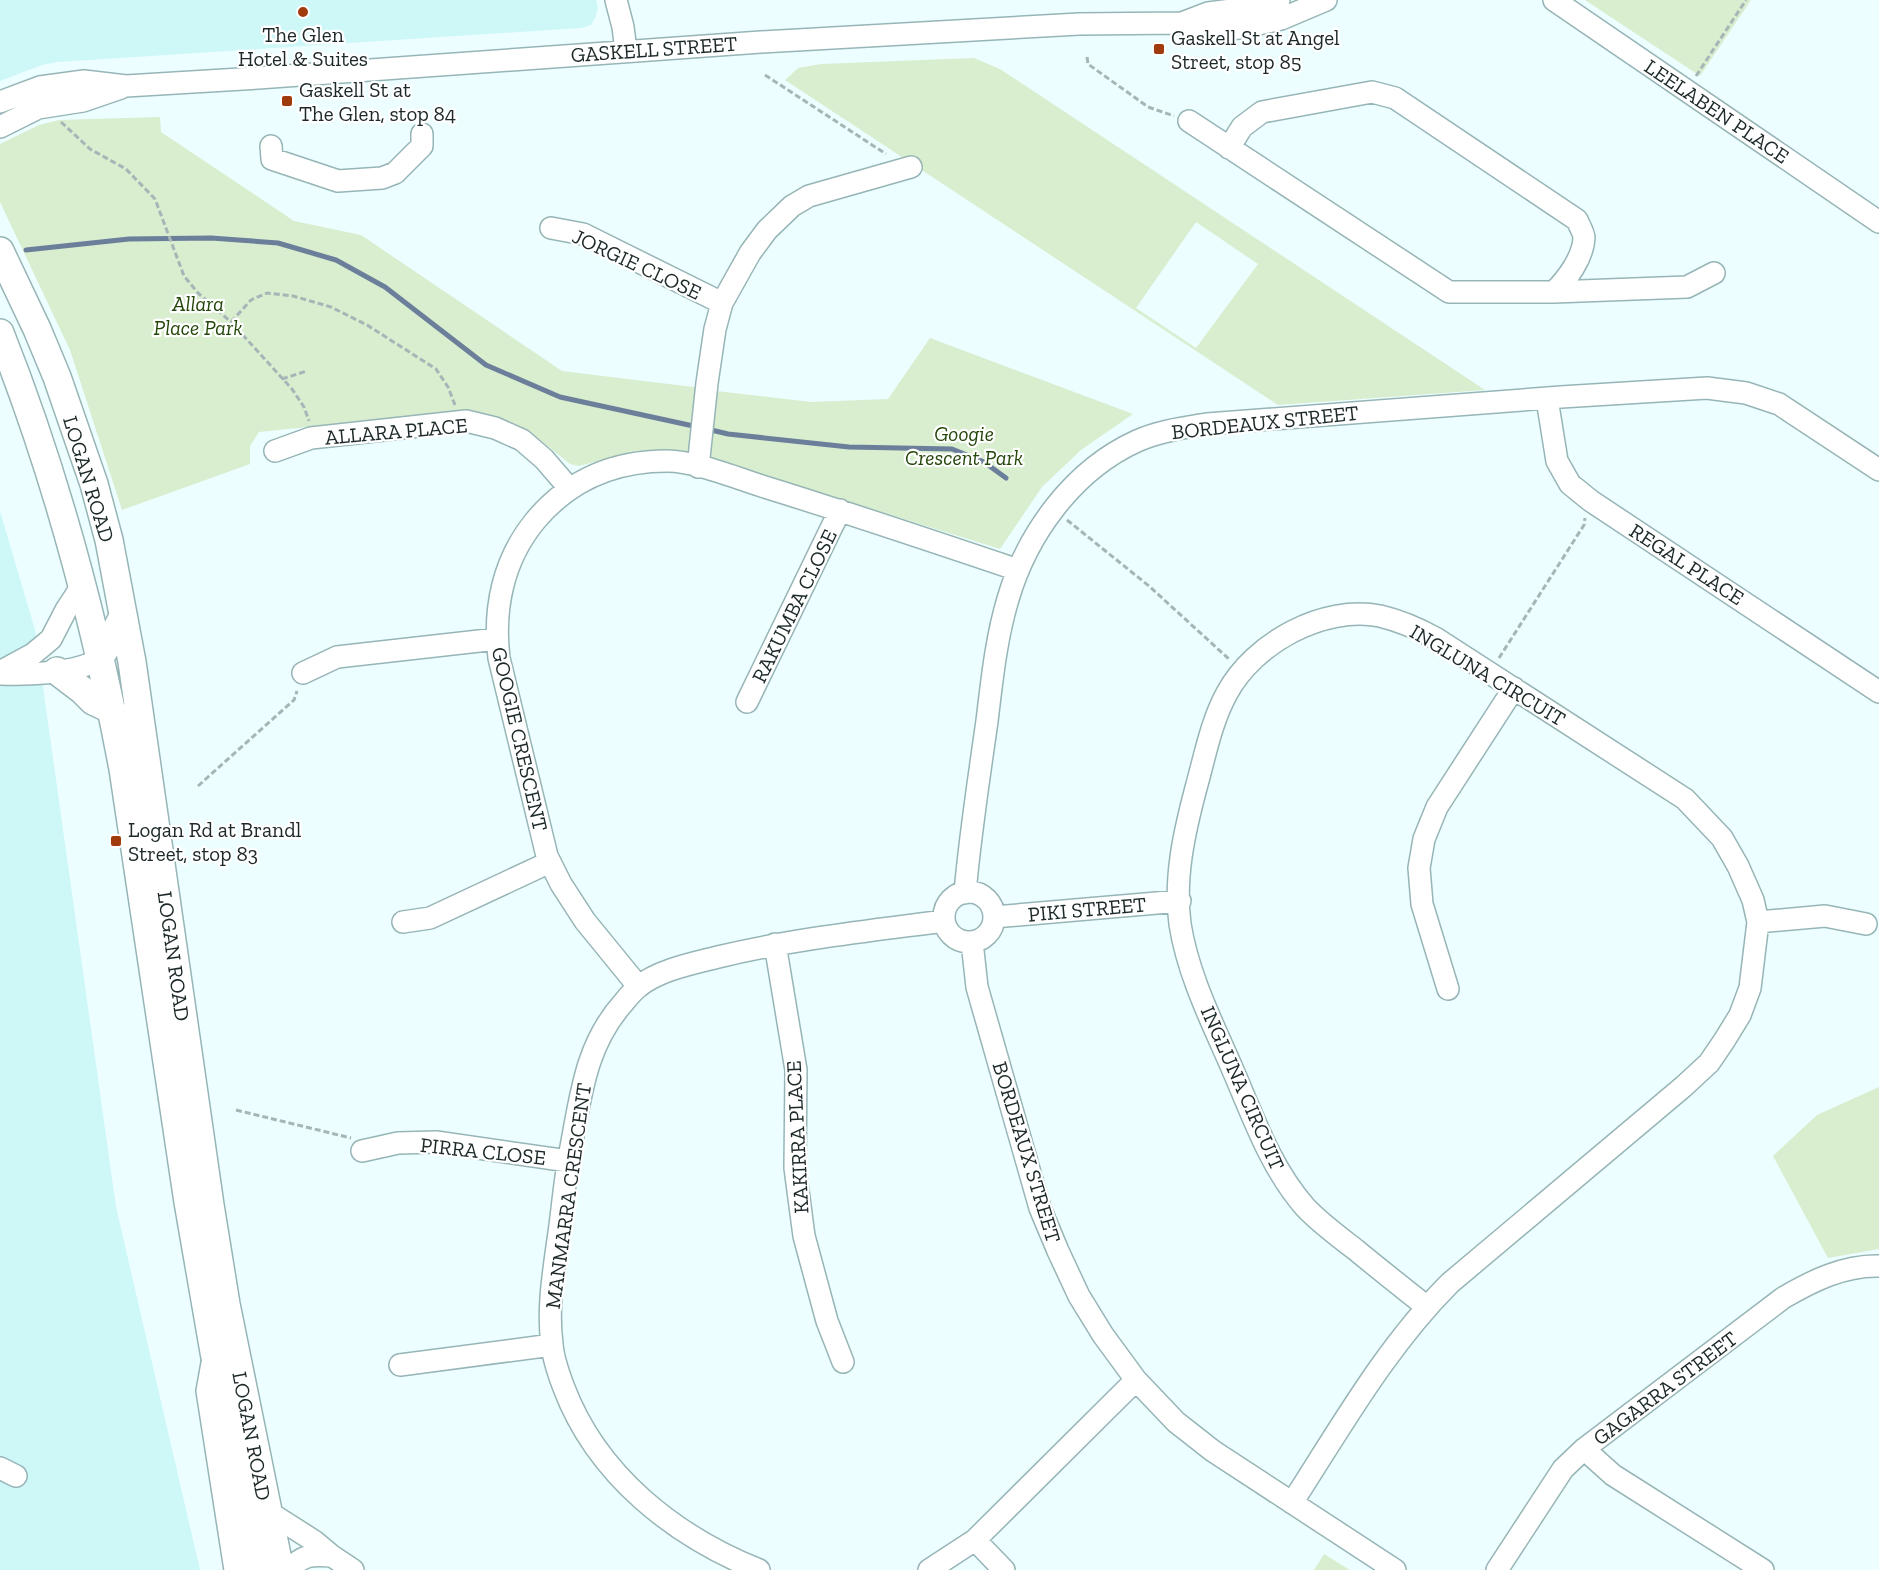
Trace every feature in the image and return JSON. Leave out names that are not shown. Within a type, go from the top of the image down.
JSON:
[{"type":"main road","name":"LOGAN ROAD","points":[[0,251],[37,329],[75,426],[109,540],[132,662],[226,1304],[280,1570]]},
{"type":"main road","name":"LOGAN ROAD","points":[[0,333],[48,465],[83,584],[101,658],[125,780],[188,1202],[214,1352],[257,1570]]},
{"type":"main road","points":[[57,671],[93,701],[112,711]]},
{"type":"street","points":[[616,0],[626,51]]},
{"type":"street","name":"GASKELL STREET","points":[[1182,23],[1208,14],[1279,0]]},
{"type":"street","name":"GASKELL STREET","points":[[0,102],[32,89],[84,81],[126,86],[348,73],[626,51],[1079,24],[1182,23],[1210,30],[1240,28],[1281,19],[1326,0]]},
{"type":"street","name":"LEELABEN PLACE","points":[[1554,0],[1879,222]]},
{"type":"street","name":"GASKELL STREET","points":[[0,127],[38,108],[83,101],[126,86]]},
{"type":"street","points":[[1229,148],[1242,127],[1262,112],[1372,92],[1395,98],[1577,220],[1584,237],[1578,257],[1570,276],[1554,292]]},
{"type":"street","points":[[1189,122],[1449,292],[1554,292],[1688,287],[1714,273]]},
{"type":"street","points":[[271,146],[272,159],[338,181],[382,178],[395,173],[422,146],[422,134]]},
{"type":"street","points":[[698,467],[715,329],[722,303],[750,253],[767,230],[792,206],[809,196],[911,167]]},
{"type":"street","name":"JORGIE CLOSE","points":[[551,228],[583,234],[722,303]]},
{"type":"street","name":"BORDEAUX STREET","points":[[965,893],[969,844],[998,642],[1008,599],[1018,570],[1036,532],[1053,509],[1080,481],[1105,460],[1136,442],[1167,430],[1207,424],[1707,388],[1746,393],[1779,404],[1879,470]]},
{"type":"street","name":"REGAL PLACE","points":[[1547,399],[1557,461],[1570,484],[1591,501],[1879,692]]},
{"type":"street","name":"ALLARA PLACE","points":[[275,451],[311,438],[466,421],[495,428],[522,440],[544,459],[569,488]]},
{"type":"street","name":"GOOGIE CRESCENT","points":[[638,986],[585,921],[561,884],[547,856],[499,658],[498,610],[503,581],[514,554],[529,529],[549,505],[569,488],[612,469],[642,462],[669,461],[698,467],[840,510],[1018,570]]},
{"type":"street","name":"RAKUMBA CLOSE","points":[[747,702],[840,510]]},
{"type":"street","points":[[0,673],[33,654],[51,639],[83,584]]},
{"type":"street","points":[[0,673],[35,675],[87,665],[101,658],[111,645],[113,632],[123,609]]},
{"type":"street","name":"INGLUNA CIRCUIT","points":[[1292,1503],[1382,1364],[1427,1306],[1450,1283],[1709,1063],[1740,1015],[1750,988],[1758,922],[1753,900],[1722,838],[1685,799],[1490,672],[1412,625],[1378,616],[1342,616],[1312,623],[1288,633],[1263,650],[1242,671],[1228,691],[1215,716],[1183,838],[1179,879],[1180,924],[1197,987],[1270,1156],[1288,1186],[1306,1208],[1327,1227],[1427,1306]]},
{"type":"street","points":[[303,673],[338,657],[497,639]]},
{"type":"street","points":[[1448,989],[1422,904],[1419,868],[1424,838],[1437,807],[1514,688]]},
{"type":"street","points":[[403,922],[430,918],[550,862]]},
{"type":"street","points":[[965,893],[982,896],[988,901],[994,917],[993,924],[985,936],[972,942],[964,942],[951,934],[944,921],[944,913],[951,899],[965,893]]},
{"type":"street","name":"PIKI STREET","points":[[994,917],[1180,901]]},
{"type":"street","points":[[1758,922],[1825,916],[1866,924]]},
{"type":"street","name":"MANMARRA CRESCENT","points":[[759,1570],[732,1559],[697,1540],[666,1519],[626,1486],[597,1452],[573,1411],[559,1376],[552,1345],[550,1314],[553,1279],[568,1161],[585,1073],[598,1039],[617,1009],[638,986],[664,973],[694,963],[775,944],[944,921]]},
{"type":"street","name":"BORDEAUX STREET","points":[[972,942],[977,987],[1040,1208],[1079,1296],[1103,1335],[1136,1380],[1176,1422],[1213,1451],[1395,1570]]},
{"type":"street","name":"KAKIRRA PLACE","points":[[775,944],[796,1070],[795,1168],[804,1236],[827,1321],[843,1362]]},
{"type":"street","name":"PIRRA CLOSE","points":[[362,1151],[398,1143],[436,1142],[568,1161]]},
{"type":"street","name":"GAGARRA STREET","points":[[1497,1570],[1563,1469],[1584,1449],[1783,1298],[1810,1282],[1841,1270],[1879,1266]]},
{"type":"street","points":[[400,1365],[552,1345]]},
{"type":"street","name":"LOGAN ROAD","points":[[214,1352],[207,1391],[235,1570]]},
{"type":"street","points":[[929,1570],[975,1540],[1136,1380]]},
{"type":"street","points":[[1584,1449],[1613,1476],[1763,1570]]},
{"type":"street","points":[[267,1512],[314,1541],[353,1570]]},
{"type":"street","points":[[975,1540],[1004,1570]]},
{"type":"street","points":[[288,1570],[308,1556],[332,1556]]},
{"type":"path","points":[[1686,90],[1746,0]]},
{"type":"path","points":[[1087,57],[1088,64],[1148,106],[1189,122]]},
{"type":"path","points":[[765,75],[888,156],[911,167]]},
{"type":"path","points":[[59,118],[74,136],[90,149],[126,169],[155,199],[184,276],[198,293],[231,322],[304,407],[311,438]]},
{"type":"path","points":[[231,322],[251,300],[267,293],[293,296],[331,307],[367,325],[436,369],[448,387],[457,412],[466,421]]},
{"type":"path","points":[[282,379],[307,371]]},
{"type":"path","points":[[1490,672],[1584,525],[1587,508],[1591,501]]},
{"type":"path","points":[[1053,509],[1149,586],[1242,671]]},
{"type":"path","points":[[198,786],[294,700],[303,673]]},
{"type":"path","points":[[236,1110],[350,1136],[362,1151]]},
{"type":"shaded area","points":[[0,0],[596,0],[598,8],[591,25],[581,28],[58,62],[42,65],[0,81]]},
{"type":"shaded area","points":[[0,511],[35,630],[116,1207],[200,1570],[0,1570]]},
{"type":"green space","points":[[1585,0],[1751,0],[1700,76]]},
{"type":"green space","points":[[974,58],[1000,69],[1485,390],[1278,405],[785,80],[798,68],[821,64]],"holes":[[[1196,222],[1258,264],[1196,348],[1136,308]]]},
{"type":"green space","name":"Allara Place Park","points":[[160,117],[161,132],[294,221],[361,235],[562,371],[701,388],[695,456],[674,450],[633,452],[579,466],[570,464],[529,431],[505,422],[442,413],[259,432],[250,446],[250,464],[122,510],[70,350],[0,202],[0,144],[39,125],[59,120]]},
{"type":"green space","name":"Googie Crescent Park","points":[[930,338],[1133,414],[1081,450],[1042,487],[1000,549],[705,457],[716,391],[811,402],[888,399]]},
{"type":"green space","points":[[1879,1087],[1879,1249],[1828,1258],[1773,1156],[1817,1115]]},
{"type":"green space","points":[[1324,1554],[1350,1570],[1314,1570]]},
{"type":"waterway","points":[[26,250],[129,239],[211,238],[278,243],[336,260],[385,287],[486,365],[560,397],[698,427]]},
{"type":"waterway","points":[[707,429],[728,434],[849,447],[952,449],[984,462],[1006,478]]},
{"type":"place","name":"The Glen Hotel & Suites","points":[[303,12]]},
{"type":"place","name":"Gaskell St at Angel Street, stop 85","points":[[1159,49]]},
{"type":"place","name":"Gaskell St at The Glen, stop 84","points":[[287,101]]},
{"type":"place","name":"Logan Rd at Brandl Street, stop 83","points":[[116,841]]}]
